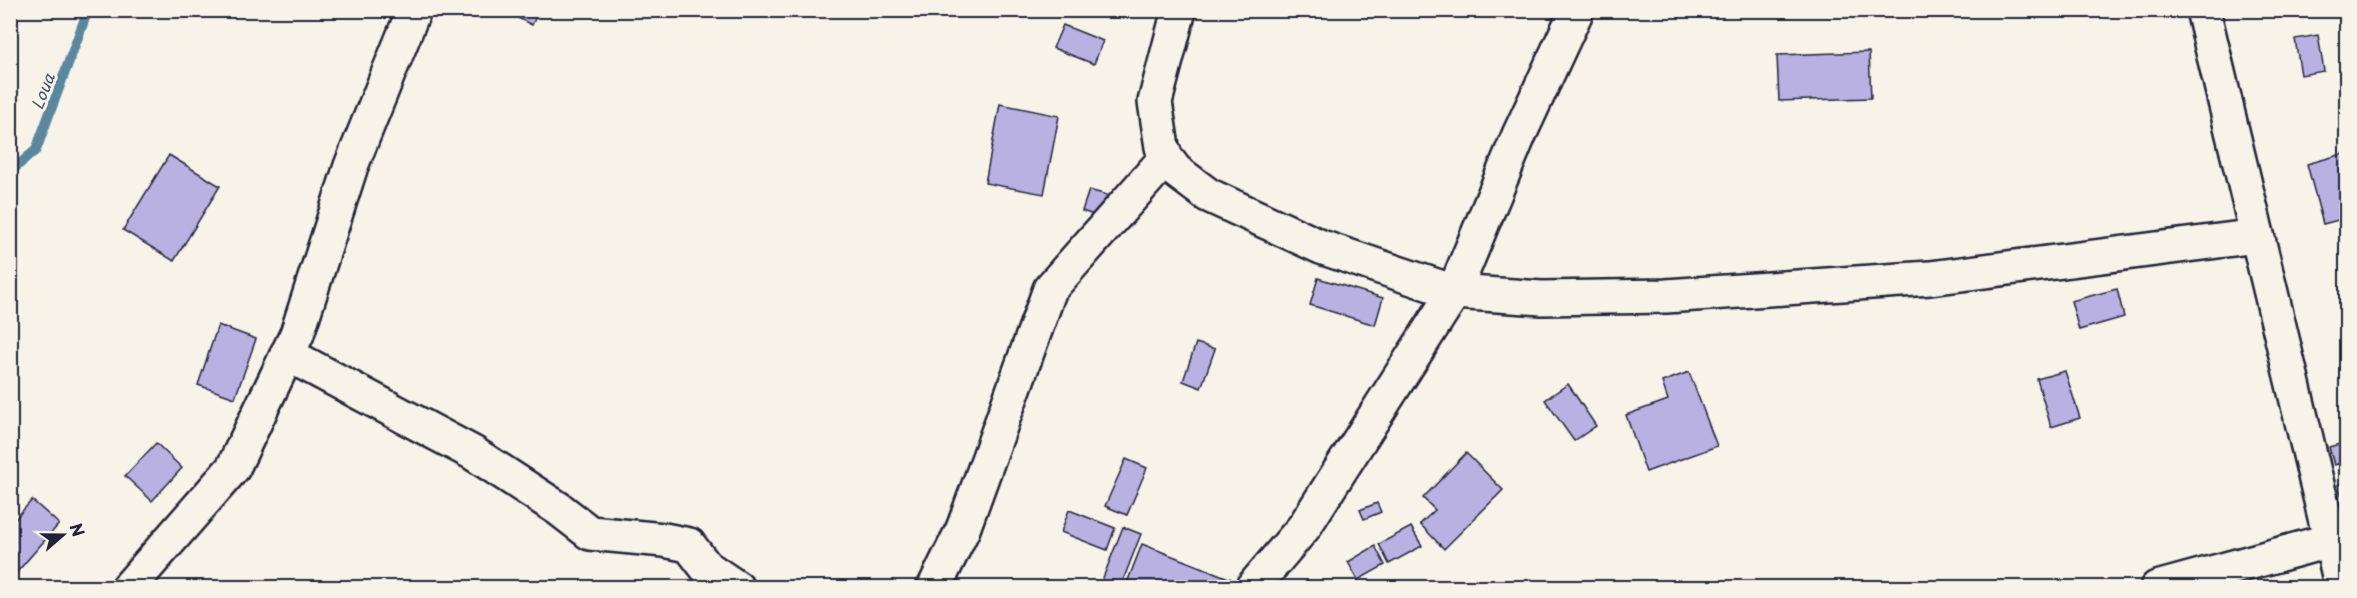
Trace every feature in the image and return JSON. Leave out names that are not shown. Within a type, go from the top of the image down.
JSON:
[{"type":"street","points":[[128,588],[233,468],[297,334],[351,166],[414,10]]},
{"type":"street","points":[[1179,10],[1155,102],[1166,158],[1176,171],[1208,195],[1322,247],[1454,292],[1542,298],[1666,297],[1930,278],[2257,236]]},
{"type":"street","points":[[1252,588],[1304,527],[1454,292],[1519,135],[1577,10]]},
{"type":"street","points":[[2203,10],[2257,236],[2338,538],[2342,588]]},
{"type":"street","points":[[934,588],[963,529],[1050,289],[1166,158]]},
{"type":"street","points":[[287,354],[473,453],[559,509],[590,533],[664,540],[688,545],[706,567],[737,588]]},
{"type":"street","points":[[2157,588],[2338,538]]},
{"type":"building","points":[[502,10],[539,10],[532,25]]},
{"type":"building","points":[[1063,25],[1103,41],[1094,64],[1053,48]]},
{"type":"building","points":[[2318,35],[2324,71],[2301,75],[2295,39]]},
{"type":"building","points":[[1869,52],[1871,98],[1779,101],[1777,55]]},
{"type":"building","points":[[1000,104],[1059,116],[1044,194],[985,183]]},
{"type":"building","points":[[2346,153],[2346,218],[2323,224],[2307,164]]},
{"type":"building","points":[[169,155],[220,186],[174,261],[123,230]]},
{"type":"building","points":[[1089,190],[1107,195],[1100,217],[1082,211]]},
{"type":"building","points":[[1318,278],[1383,298],[1375,325],[1310,305]]},
{"type":"building","points":[[2117,289],[2124,317],[2079,330],[2071,301]]},
{"type":"building","points":[[218,325],[256,339],[235,398],[198,385]]},
{"type":"building","points":[[1196,343],[1215,349],[1201,388],[1183,381]]},
{"type":"building","points":[[2065,371],[2080,418],[2051,427],[2037,379]]},
{"type":"building","points":[[1689,372],[1717,446],[1646,472],[1626,415],[1668,400],[1662,382]]},
{"type":"building","points":[[1568,384],[1596,426],[1574,441],[1545,400]]},
{"type":"building","points":[[2346,442],[2346,462],[2334,465],[2329,447]]},
{"type":"building","points":[[156,443],[182,468],[152,501],[125,476]]},
{"type":"building","points":[[1466,453],[1503,490],[1444,549],[1420,524],[1435,510],[1423,498]]},
{"type":"building","points":[[1126,459],[1147,468],[1127,515],[1105,506]]},
{"type":"building","points":[[2346,482],[2346,501],[2344,502],[2338,485]]},
{"type":"building","points":[[32,500],[59,524],[10,580],[10,525]]},
{"type":"building","points":[[1377,503],[1381,512],[1364,519],[1360,510]]},
{"type":"building","points":[[1069,510],[1115,528],[1107,550],[1061,532]]},
{"type":"building","points":[[1123,527],[1141,534],[1120,588],[1099,588]]},
{"type":"building","points":[[1411,527],[1422,546],[1389,564],[1379,544]]},
{"type":"building","points":[[1142,544],[1231,579],[1227,588],[1125,588]]},
{"type":"building","points":[[1375,546],[1385,565],[1358,580],[1348,562]]},
{"type":"waterway","name":"Loua","points":[[10,172],[36,150],[88,10]]}]
